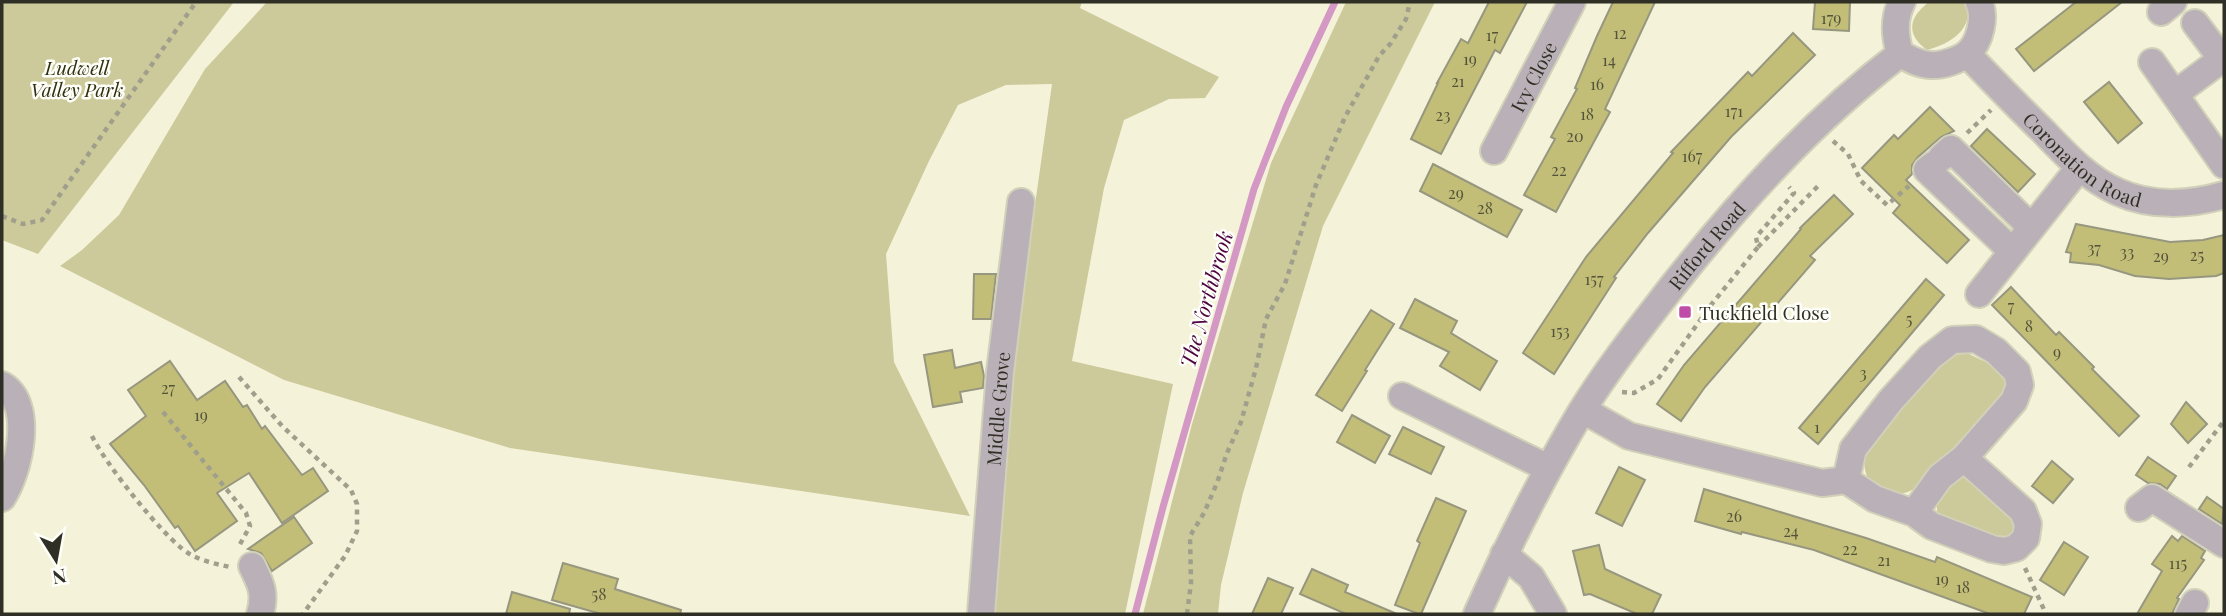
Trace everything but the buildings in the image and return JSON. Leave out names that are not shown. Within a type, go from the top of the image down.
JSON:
[{"type":"street","name":"Ivy Close","points":[[1494,151],[1572,2]]},
{"type":"street","points":[[1902,2],[1896,18],[1895,38],[1900,54],[1933,66],[1967,54],[1981,26],[1979,2]]},
{"type":"street","points":[[2175,94],[2222,58],[2195,23]]},
{"type":"street","name":"Rifford Road","points":[[1477,614],[1548,468],[1597,388],[1638,330],[1706,244],[1772,170],[1871,76],[1900,54]]},
{"type":"street","name":"Coronation Road","points":[[1967,54],[2079,168],[2118,192],[2146,201],[2173,203],[2203,201],[2224,195]]},
{"type":"street","points":[[2152,62],[2224,165]]},
{"type":"street","points":[[1939,160],[2031,226]]},
{"type":"street","points":[[1939,160],[2012,251]]},
{"type":"street","points":[[1979,294],[2079,168]]},
{"type":"street","name":"Middle Grove","points":[[981,614],[1000,372],[1021,202]]},
{"type":"street","points":[[1846,480],[1853,449],[1891,400],[1930,357],[1952,340],[1976,339],[1996,351],[2017,372],[2021,385],[2014,401],[1964,458],[1940,477],[1914,513]]},
{"type":"street","points":[[2,385],[9,389],[18,404],[22,422],[18,454],[2,498]]},
{"type":"street","points":[[1402,396],[1548,468]]},
{"type":"street","points":[[1583,410],[1629,436],[1822,483],[1846,480],[1875,499],[1914,513],[1932,526],[1992,549],[2004,551],[2016,548],[2026,538],[2028,524],[2023,512],[1964,458]]},
{"type":"street","points":[[2139,508],[2152,498],[2224,544]]},
{"type":"street","points":[[1504,554],[1531,577],[1553,614]]},
{"type":"street","points":[[248,563],[264,588],[260,614]]},
{"type":"path","points":[[2,216],[23,224],[42,220],[195,2]]},
{"type":"path","points":[[1187,614],[1191,583],[1189,536],[1204,513],[1241,422],[1266,319],[1285,284],[1316,186],[1345,117],[1379,56],[1406,19],[1410,2]]},
{"type":"path","points":[[1816,127],[1848,154],[1861,181],[1887,205],[1939,160]]},
{"type":"path","points":[[1758,247],[1756,237],[1794,193],[1772,170]]},
{"type":"path","points":[[1597,388],[1634,393],[1658,379],[1711,305],[1758,247],[1821,183]]},
{"type":"path","points":[[239,377],[282,426],[351,490],[357,504],[357,531],[345,556],[303,614]]},
{"type":"path","points":[[92,436],[100,453],[173,541],[189,554],[206,561],[234,569],[248,563],[240,556],[238,548],[250,526],[246,513],[163,412]]},
{"type":"path","points":[[2189,467],[2224,421]]},
{"type":"path","points":[[2016,548],[2046,614]]},
{"type":"green space","name":"Ludwell Valley Park","points":[[2,2],[234,2],[38,254],[2,240]]},
{"type":"green space","points":[[267,2],[1082,2],[1080,8],[1219,77],[1205,98],[1169,99],[1124,120],[1104,188],[1072,361],[1173,384],[1125,614],[995,614],[998,533],[1015,347],[1052,84],[1006,85],[958,105],[886,254],[894,362],[970,516],[510,448],[284,380],[60,266],[82,250],[119,215],[205,69]]},
{"type":"green space","points":[[1346,2],[1435,2],[1323,226],[1243,493],[1221,585],[1218,614],[1143,614],[1192,424],[1271,163]]},
{"type":"green space","points":[[1929,2],[1965,2],[1967,20],[1959,34],[1944,44],[1927,50],[1915,38],[1912,26],[1917,14]]},
{"type":"green space","points":[[1969,354],[2000,369],[2010,382],[2007,394],[1924,482],[1899,494],[1872,486],[1865,468],[1868,449],[1932,371],[1953,355]]},
{"type":"green space","points":[[1968,476],[2008,506],[2017,525],[2009,538],[1997,543],[1943,523],[1937,511],[1937,498],[1953,479]]},
{"type":"waterway","name":"The Northbrook","points":[[1135,614],[1254,189],[1286,107],[1335,2]]},
{"type":"place","name":"Tuckfield Close","points":[[1685,312]]}]
